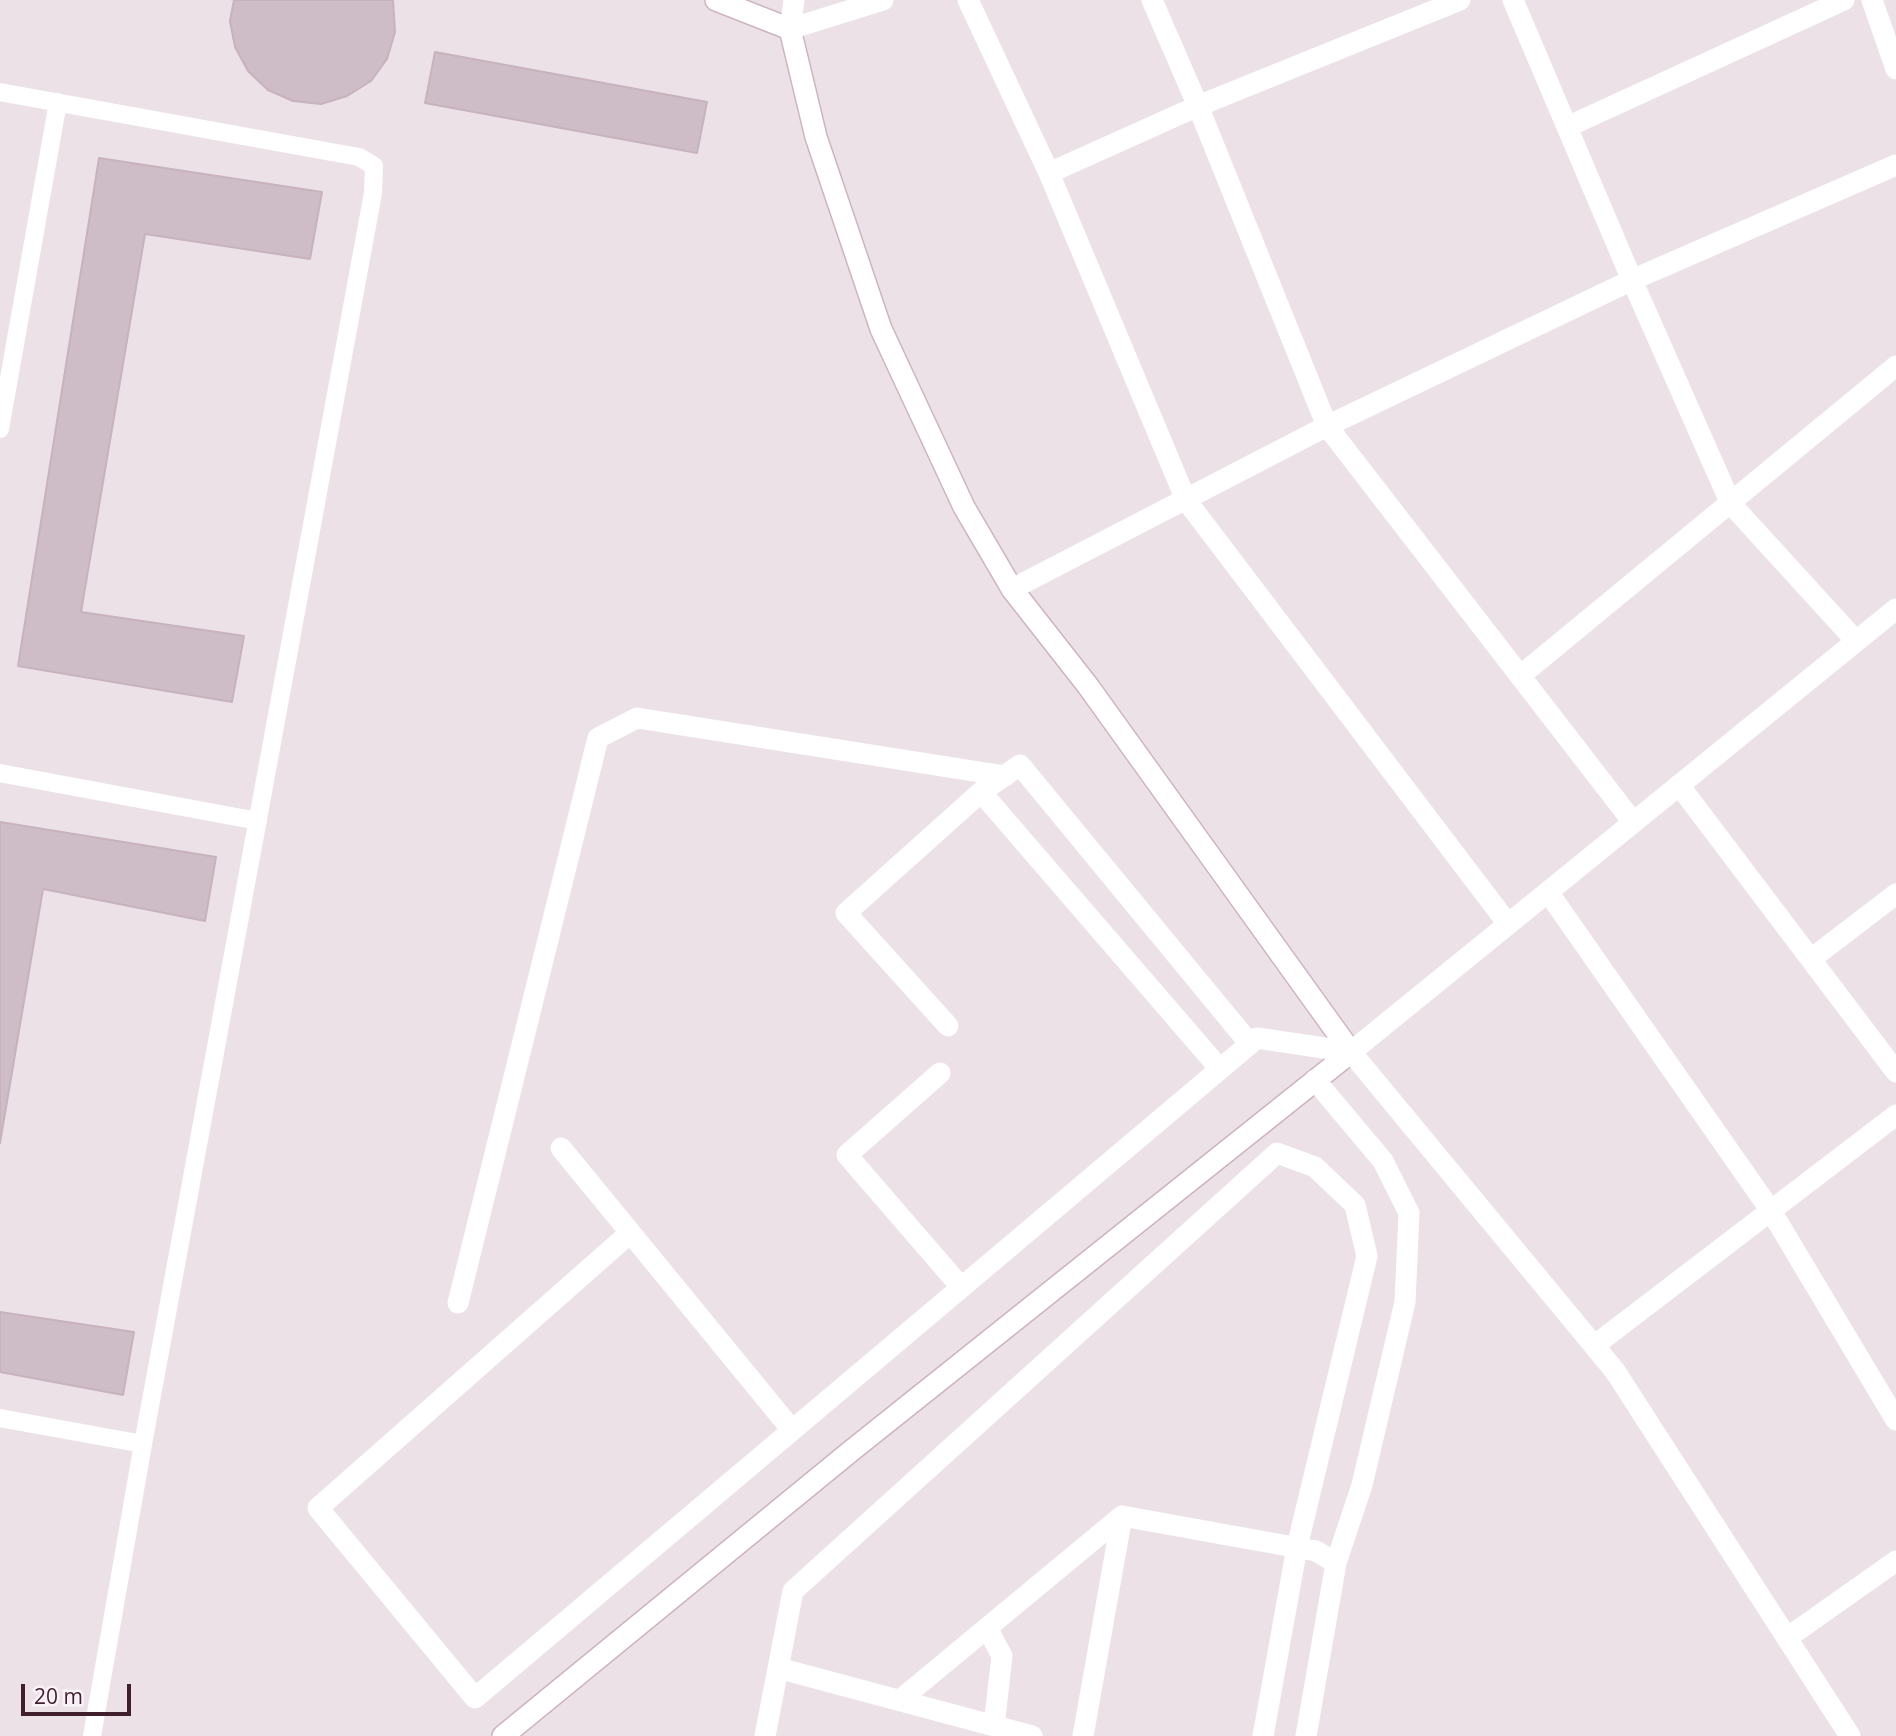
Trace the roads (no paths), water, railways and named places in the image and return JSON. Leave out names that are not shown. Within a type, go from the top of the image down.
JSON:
[{"type":"street","points":[[716,0],[790,29],[883,0]]},
{"type":"street","points":[[794,0],[790,29],[816,137],[881,328],[964,508],[1012,589],[1088,686],[1351,1052],[1615,1371],[1850,1736]]},
{"type":"street","points":[[968,0],[1049,173],[1186,500],[1508,924]]},
{"type":"street","points":[[1152,0],[1198,106],[1327,426],[1633,822]]},
{"type":"street","points":[[1049,173],[1198,106],[1460,0]]},
{"type":"street","points":[[1513,0],[1731,504],[1856,641]]},
{"type":"street","points":[[1567,127],[1844,0]]},
{"type":"street","points":[[1872,0],[1896,69]]},
{"type":"street","points":[[1012,589],[1327,426],[1632,280],[1896,165]]},
{"type":"street","points":[[1520,676],[1896,366]]},
{"type":"street","points":[[503,1736],[851,1451],[1351,1052],[1896,609]]},
{"type":"street","points":[[458,1303],[598,738],[637,718],[1005,776]]},
{"type":"street","points":[[948,1026],[846,913],[981,793],[1020,765],[1250,1044]]},
{"type":"street","points":[[1679,785],[1896,1072]]},
{"type":"street","points":[[981,793],[1220,1069]]},
{"type":"street","points":[[1548,892],[1771,1211],[1896,1420]]},
{"type":"street","points":[[1811,958],[1896,894]]},
{"type":"street","points":[[630,1233],[318,1508],[475,1698],[1257,1038],[1351,1052]]},
{"type":"street","points":[[940,1073],[847,1155],[961,1287]]},
{"type":"street","points":[[1306,1736],[1336,1563],[1362,1485],[1405,1302],[1409,1213],[1383,1161],[1315,1080]]},
{"type":"street","points":[[1595,1345],[1896,1115]]},
{"type":"street","points":[[561,1148],[792,1430]]},
{"type":"street","points":[[765,1736],[793,1591],[1277,1153],[1315,1167],[1355,1205],[1367,1256],[1297,1547],[1263,1736]]},
{"type":"street","points":[[900,1700],[1122,1516],[1317,1551],[1336,1563]]},
{"type":"street","points":[[1083,1736],[1122,1516]]},
{"type":"street","points":[[1787,1638],[1896,1561]]},
{"type":"street","points":[[987,1628],[1002,1656],[994,1726]]},
{"type":"street","points":[[779,1668],[1032,1736]]},
{"type":"lane","points":[[0,92],[359,158],[374,166],[373,193],[143,1444],[92,1736]]},
{"type":"lane","points":[[0,429],[58,102]]},
{"type":"lane","points":[[0,772],[258,821]]},
{"type":"lane","points":[[0,1418],[143,1444]]}]
